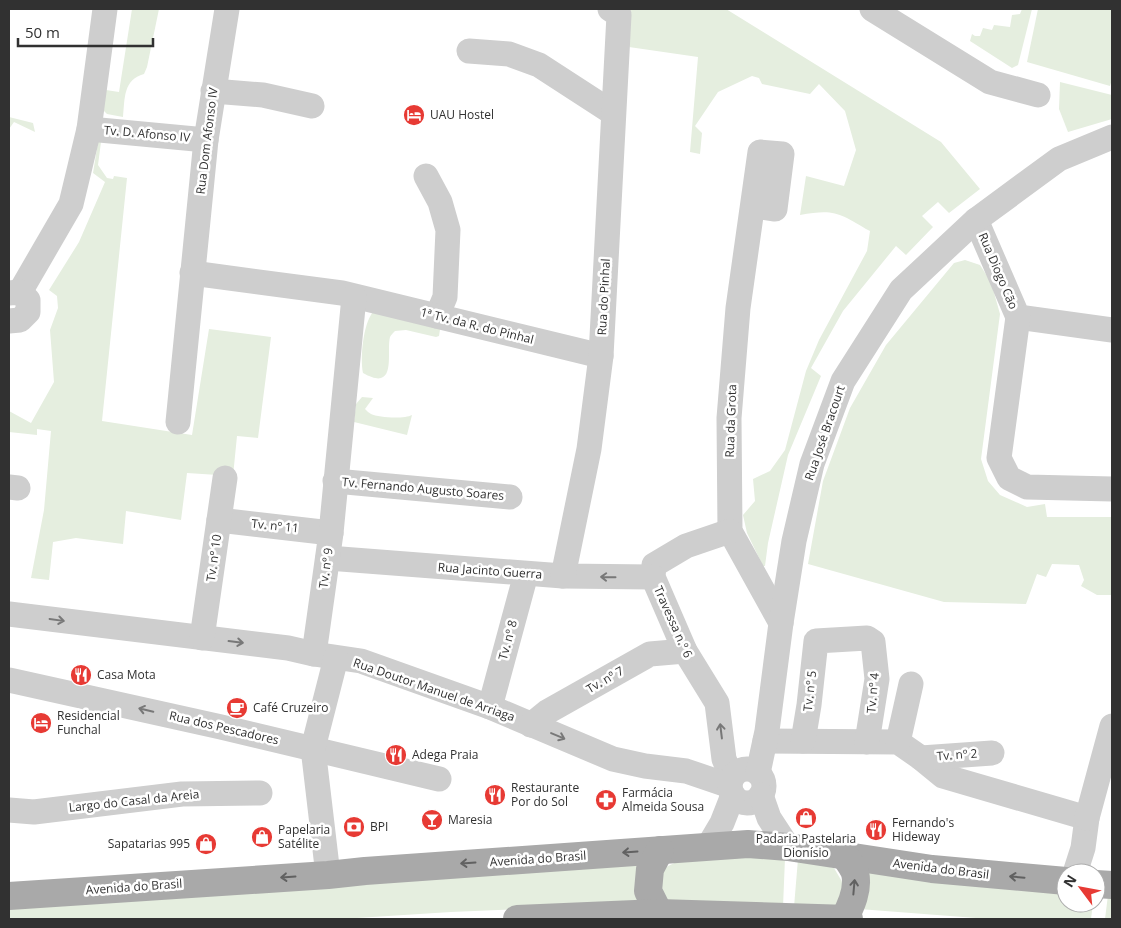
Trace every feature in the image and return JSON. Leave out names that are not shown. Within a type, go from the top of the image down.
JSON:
[{"type":"main road","name":"Avenida do Brasil","points":[[9,896],[328,875],[709,845],[748,844],[788,847],[932,869],[1056,880]]},
{"type":"main road","points":[[660,850],[650,869],[648,891],[660,913]]},
{"type":"main road","points":[[844,919],[851,907],[855,888],[855,874],[846,856]]},
{"type":"main road","points":[[517,919],[660,913],[849,919]]},
{"type":"street","points":[[9,320],[20,320],[28,312],[28,300],[14,292],[71,204],[89,129],[105,9]]},
{"type":"street","name":"Rua Dom Afonso IV","points":[[178,422],[206,140],[227,9]]},
{"type":"street","points":[[872,9],[990,82],[1038,95]]},
{"type":"street","name":"Rua do Pinhal","points":[[562,576],[589,450],[601,356],[614,114],[614,12]]},
{"type":"street","points":[[469,51],[509,54],[539,64],[614,114]]},
{"type":"street","points":[[213,91],[263,95],[312,106]]},
{"type":"street","name":"Tv. D. Afonso IV","points":[[89,129],[206,140]]},
{"type":"street","name":"Rua José Bracourt","points":[[760,784],[780,624],[794,541],[812,464],[843,381],[901,290],[985,213],[1059,159],[1112,137]]},
{"type":"street","points":[[426,176],[440,202],[448,230],[445,297],[437,316]]},
{"type":"street","name":"Rua da Grota","points":[[753,206],[738,308],[729,418],[730,531],[780,624]]},
{"type":"street","name":"Rua Diogo Cão","points":[[985,213],[1018,317],[1112,330]]},
{"type":"street","points":[[192,274],[342,293],[354,297]]},
{"type":"street","name":"1ª Tv. da R. do Pinhal","points":[[354,297],[601,356]]},
{"type":"street","name":"Tv. nº 9","points":[[313,748],[325,656],[328,558],[354,297]]},
{"type":"street","points":[[1018,317],[999,458],[1010,478],[1027,487],[1112,489]]},
{"type":"street","name":"Tv. nº 10","points":[[202,638],[225,478]]},
{"type":"street","name":"Tv. Fernando Augusto Soares","points":[[335,481],[510,496]]},
{"type":"street","name":"Tv. nº 11","points":[[219,520],[331,532]]},
{"type":"street","points":[[653,577],[654,565],[686,546],[730,531]]},
{"type":"street","name":"Rua Jacinto Guerra","points":[[328,558],[526,574],[653,577]]},
{"type":"street","name":"Tv. nº 8","points":[[490,707],[526,574]]},
{"type":"street","name":"Travessa n.º 6","points":[[653,577],[685,651],[717,703],[724,759],[732,786]]},
{"type":"street","name":"Rua Doutor Manuel de Arriaga","points":[[9,614],[288,648],[361,661],[490,707],[613,759],[645,766],[686,771],[732,786],[741,802],[747,803],[758,799],[760,784]]},
{"type":"street","name":"Tv. nº 4","points":[[816,641],[867,638],[873,642],[877,679],[867,742]]},
{"type":"street","name":"Tv. nº 5","points":[[803,741],[816,641]]},
{"type":"street","name":"Tv. nº 7","points":[[531,725],[547,712],[650,654],[685,651]]},
{"type":"street","name":"Rua dos Pescadores","points":[[9,680],[313,748],[438,779]]},
{"type":"street","points":[[898,742],[911,684]]},
{"type":"street","points":[[1078,863],[1083,848],[1087,818],[1112,726]]},
{"type":"street","points":[[765,741],[898,742],[943,776],[1087,818]]},
{"type":"street","points":[[313,748],[328,875]]},
{"type":"street","name":"Tv. nº 2","points":[[921,758],[992,753]]},
{"type":"street","points":[[760,784],[769,818],[788,847]]},
{"type":"street","points":[[709,845],[722,822],[732,786]]},
{"type":"street","name":"Largo do Casal da Areia","points":[[9,810],[34,812],[182,794],[260,793]]},
{"type":"green space","points":[[132,9],[159,9],[147,67],[144,74],[132,81],[126,91],[123,117],[107,114],[103,110],[106,90],[119,92]]},
{"type":"green space","points":[[623,9],[726,9],[941,142],[980,189],[949,213],[938,202],[922,216],[933,227],[906,255],[896,246],[843,311],[811,368],[821,376],[788,455],[768,543],[765,566],[763,566],[747,533],[743,515],[755,501],[753,479],[770,471],[785,450],[806,371],[819,340],[867,251],[870,231],[837,214],[822,212],[800,215],[806,176],[844,186],[856,150],[845,111],[819,84],[810,94],[762,84],[759,78],[752,76],[718,92],[695,126],[702,133],[700,154],[690,152],[698,57],[622,46]]},
{"type":"green space","points":[[1022,9],[1032,9],[1018,65],[1012,68],[970,41],[972,34],[980,36],[983,28],[992,30],[994,25],[1010,27],[1012,15],[1020,14]]},
{"type":"green space","points":[[1038,9],[1112,9],[1112,79],[1110,86],[1027,62]]},
{"type":"green space","points":[[1060,82],[1112,95],[1112,119],[1068,132],[1059,109]]},
{"type":"green space","points":[[9,117],[33,123],[35,132],[14,122],[9,129]]},
{"type":"green space","points":[[98,142],[101,142],[98,165],[107,178],[113,179],[114,176],[127,178],[102,421],[192,435],[209,329],[271,337],[258,438],[237,436],[233,476],[187,473],[181,520],[126,511],[123,544],[76,538],[53,542],[49,580],[31,578],[44,510],[51,431],[37,429],[37,435],[9,432],[9,411],[31,423],[54,382],[50,330],[58,308],[57,296],[49,290],[79,242],[105,182],[93,173]]},
{"type":"green space","points":[[965,260],[980,265],[991,282],[1000,314],[981,459],[988,481],[1000,495],[1027,507],[1045,504],[1047,517],[1112,517],[1112,595],[1097,595],[1081,586],[1084,580],[1079,565],[1052,564],[1046,577],[1037,574],[1026,604],[944,602],[808,564],[823,481],[850,408],[886,345],[954,263]]},
{"type":"green space","points":[[373,312],[441,323],[439,336],[436,337],[406,330],[395,331],[390,337],[386,374],[381,378],[374,378],[363,373],[362,359],[363,341],[367,324]]},
{"type":"green space","points":[[362,397],[373,398],[365,409],[371,414],[392,418],[412,415],[407,435],[354,422],[356,404]]},
{"type":"green space","points":[[702,857],[785,858],[783,907],[666,901],[659,887],[658,879],[665,868],[680,861]]},
{"type":"green space","points":[[798,859],[834,868],[844,885],[844,897],[834,906],[794,907]]},
{"type":"green space","points":[[639,863],[642,904],[451,912],[341,919],[9,919],[9,909]]},
{"type":"green space","points":[[864,871],[1056,890],[1056,913],[1092,913],[1091,919],[989,919],[859,909]]},
{"type":"green space","points":[[1108,895],[1112,895],[1112,919],[1105,919]]},
{"type":"place","name":"UAU Hostel","points":[[414,115]]},
{"type":"place","name":"Casa Mota","points":[[81,675]]},
{"type":"place","name":"Café Cruzeiro","points":[[237,708]]},
{"type":"place","name":"Residencial Funchal","points":[[41,723]]},
{"type":"place","name":"Adega Praia","points":[[396,755]]},
{"type":"place","name":"Restaurante Por do Sol","points":[[495,795]]},
{"type":"place","name":"Farmácia Almeida Sousa","points":[[606,800]]},
{"type":"place","name":"Padaria Pastelaria Dionísio","points":[[806,818]]},
{"type":"place","name":"Maresia","points":[[432,820]]},
{"type":"place","name":"BPI","points":[[354,827]]},
{"type":"place","name":"Fernando's Hideway","points":[[876,830]]},
{"type":"place","name":"Papelaria Satélite","points":[[262,837]]},
{"type":"place","name":"Sapatarias 995","points":[[206,844]]}]
